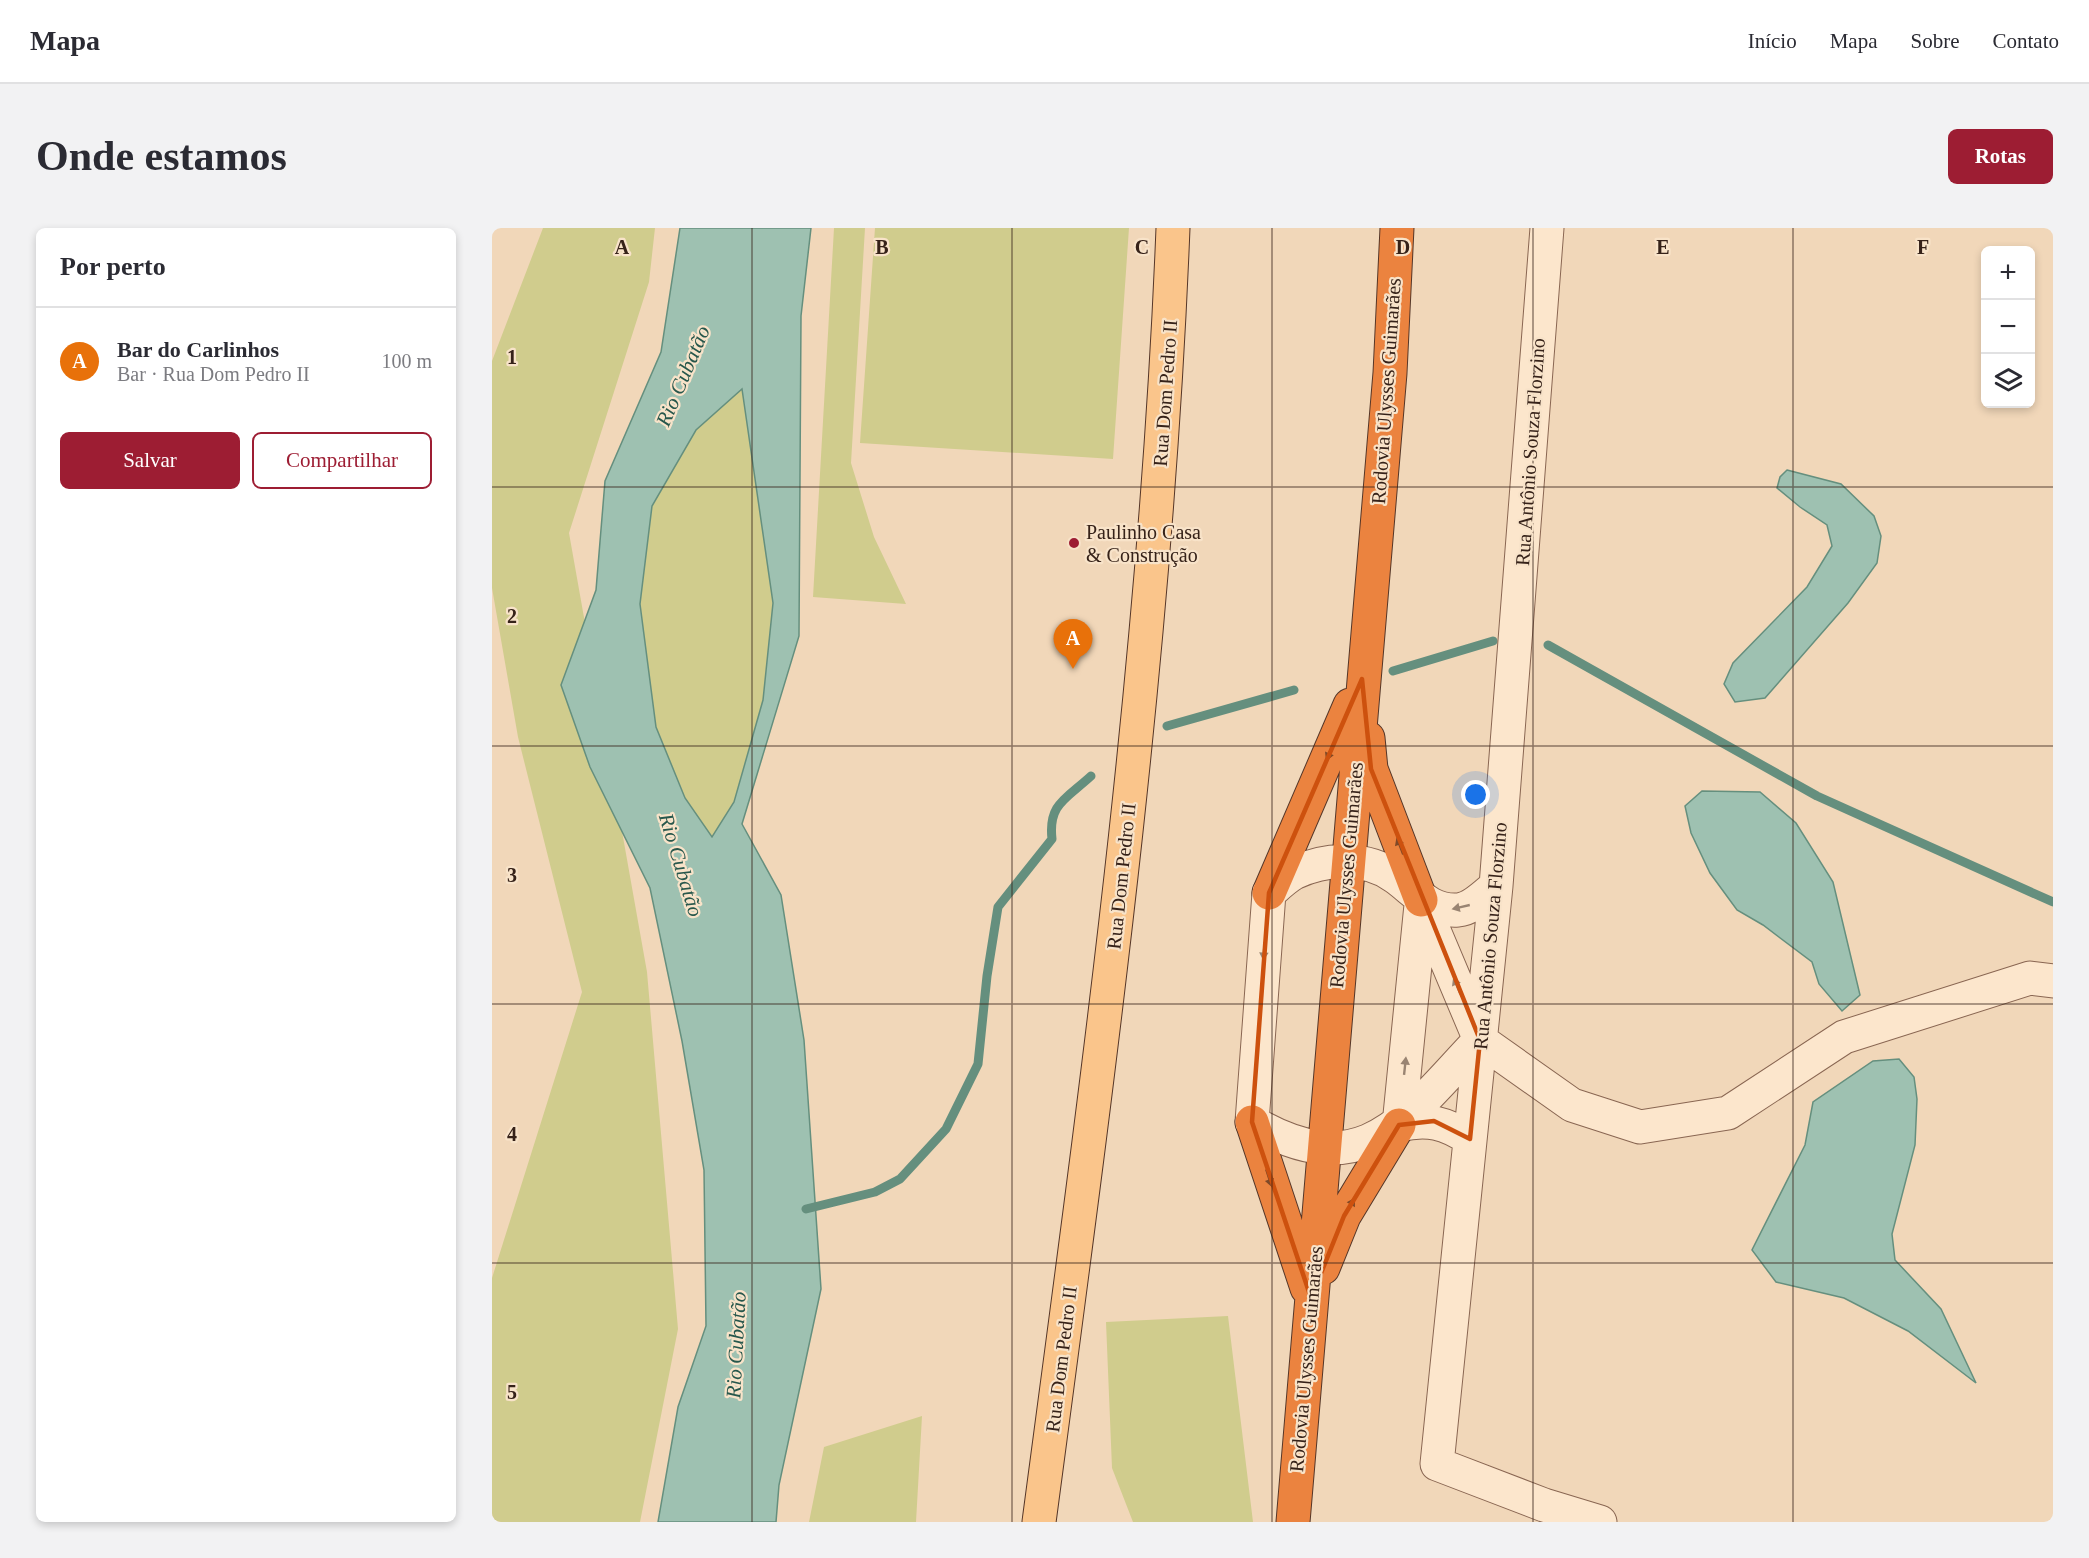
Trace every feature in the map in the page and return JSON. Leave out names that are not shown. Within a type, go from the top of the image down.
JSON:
[{"type":"highway","name":"Rodovia Ulysses Guimarães","points":[[1293,1522],[1362,679],[1390,373],[1397,228]]},
{"type":"highway","points":[[1269,892],[1362,679]]},
{"type":"highway","points":[[1362,679],[1371,769],[1421,900]]},
{"type":"highway","points":[[1252,1122],[1311,1298]]},
{"type":"highway","points":[[1311,1298],[1344,1216],[1399,1125]]},
{"type":"main road","name":"Rua Dom Pedro II","points":[[1039,1522],[1108,995],[1143,679],[1167,375],[1173,228]]},
{"type":"street","name":"Rua Antônio Souza Florzino","points":[[1547,228],[1496,886],[1437,1464],[1544,1505],[1600,1522]]},
{"type":"street","points":[[1480,1040],[1399,1125],[1364,1145],[1338,1150],[1323,1149],[1278,1138],[1252,1122],[1269,892],[1293,874],[1303,870],[1347,861],[1367,864],[1394,876],[1421,900],[1446,909],[1460,910],[1476,903],[1496,886]]},
{"type":"street","points":[[1421,900],[1480,1040],[1572,1105],[1640,1127],[1728,1113],[1844,1037],[2030,978],[2053,981]]},
{"type":"street","points":[[1399,1125],[1421,900]]},
{"type":"street","points":[[1399,1125],[1434,1121],[1452,1127],[1470,1139]]},
{"type":"highlighted area","points":[[1362,679],[1371,769],[1480,1040],[1470,1139],[1434,1121],[1399,1125],[1344,1216],[1311,1298],[1252,1122],[1269,893]]},
{"type":"shaded area","points":[[543,228],[655,228],[649,282],[569,533],[647,972],[678,1329],[640,1522],[492,1522],[492,1278],[582,992],[518,737],[492,588],[492,361]]},
{"type":"shaded area","points":[[834,228],[865,228],[851,463],[874,537],[906,604],[813,597]]},
{"type":"shaded area","points":[[875,228],[1129,228],[1113,459],[860,443]]},
{"type":"shaded area","points":[[742,388],[773,603],[763,700],[734,802],[712,837],[685,798],[656,727],[640,604],[652,506],[696,430]]},
{"type":"shaded area","points":[[1228,1316],[1253,1522],[1133,1522],[1112,1468],[1106,1322]]},
{"type":"shaded area","points":[[922,1416],[916,1522],[809,1522],[824,1447]]},
{"type":"water","name":"Rio Cubatão","points":[[680,228],[811,228],[801,316],[799,636],[742,824],[781,895],[804,1040],[821,1289],[779,1485],[776,1522],[658,1522],[678,1407],[706,1326],[704,1170],[682,1041],[650,888],[590,767],[561,685],[596,590],[605,481],[661,352]],"holes":[[[742,389],[773,603],[763,700],[734,802],[712,837],[685,798],[656,727],[640,604],[652,506],[696,430]]]},
{"type":"water","points":[[1787,470],[1841,484],[1874,516],[1881,536],[1877,563],[1848,603],[1765,698],[1735,702],[1724,684],[1733,663],[1807,587],[1832,546],[1827,525],[1777,488],[1780,477]]},
{"type":"water","points":[[1702,791],[1760,792],[1796,823],[1833,882],[1860,995],[1842,1011],[1819,984],[1812,962],[1763,925],[1737,910],[1710,873],[1691,833],[1685,806]]},
{"type":"water","points":[[1899,1059],[1914,1077],[1917,1099],[1915,1145],[1892,1234],[1895,1260],[1941,1309],[1976,1383],[1908,1331],[1844,1298],[1776,1282],[1752,1250],[1805,1145],[1813,1102],[1873,1061]]},
{"type":"waterway","points":[[1393,671],[1493,641]]},
{"type":"waterway","points":[[1548,645],[1817,796],[2053,902]]},
{"type":"waterway","points":[[1167,726],[1294,690]]},
{"type":"waterway","points":[[806,1209],[875,1192],[900,1179],[946,1129],[978,1064],[987,976],[998,907],[1052,839],[1053,818],[1056,810],[1091,776]]},
{"type":"place","name":"Paulinho Casa & Construção","points":[[1074,543]]},
{"type":"place","name":"Bar do Carlinhos","points":[[1073,669]]}]
